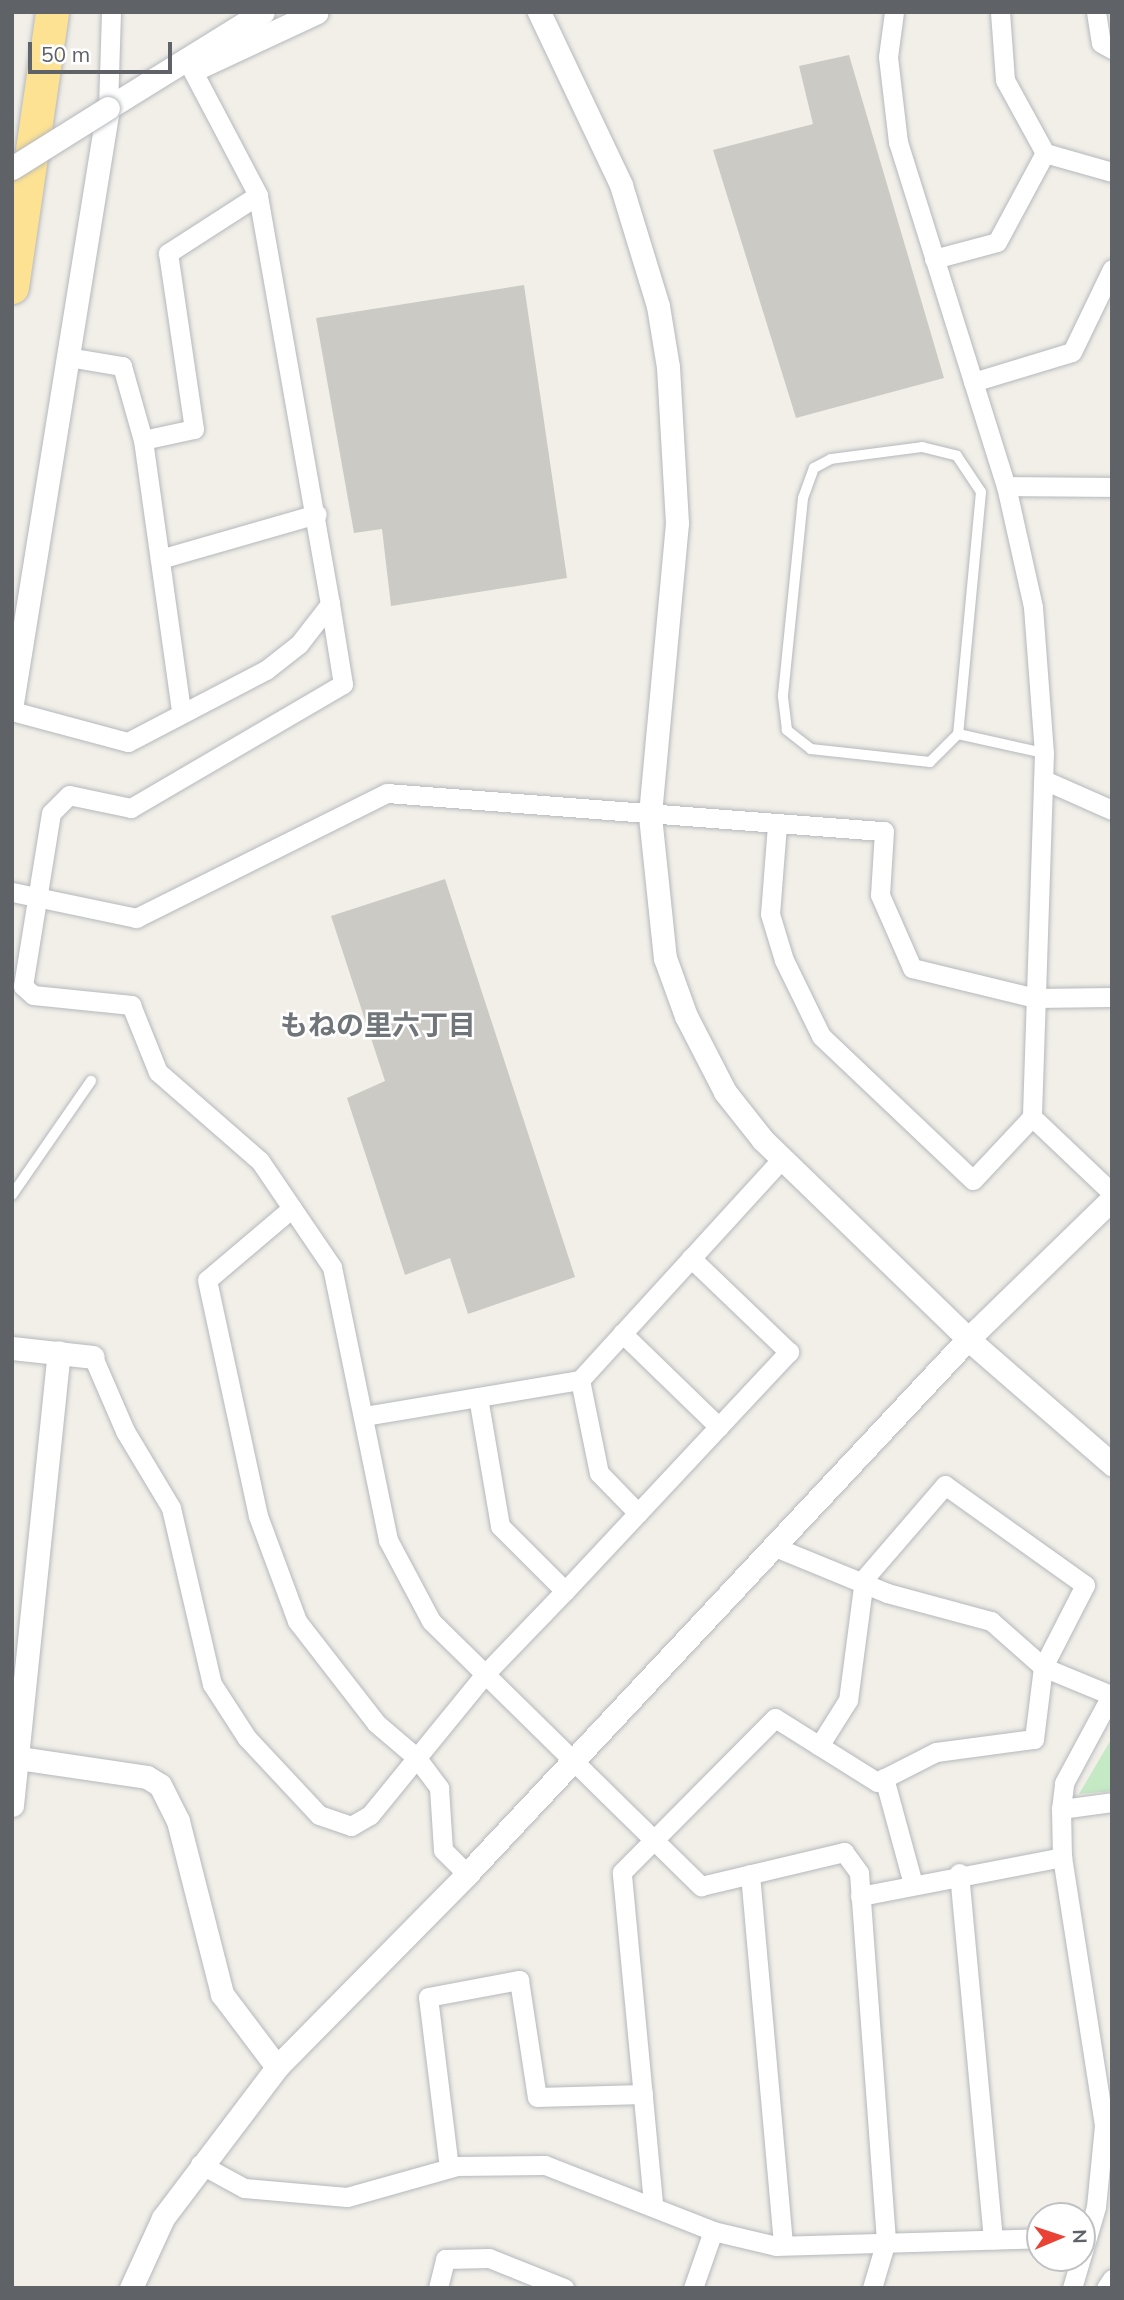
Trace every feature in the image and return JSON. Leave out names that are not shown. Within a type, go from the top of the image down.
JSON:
[{"type":"highway","points":[[12,287],[52,12]]},
{"type":"street","points":[[12,703],[108,108],[111,12]]},
{"type":"street","points":[[12,168],[263,12]]},
{"type":"street","points":[[108,108],[317,12]]},
{"type":"street","points":[[540,12],[621,185],[658,306],[668,367],[677,523],[650,816],[665,958],[686,1016],[725,1091],[782,1159],[968,1339],[1112,1464]]},
{"type":"street","points":[[777,825],[770,914],[784,960],[821,1036],[973,1180],[1032,1117],[1044,753],[1033,607],[1006,486],[898,142],[888,57],[894,12]]},
{"type":"street","points":[[1000,12],[1005,80],[1045,153],[1112,172]]},
{"type":"street","points":[[1096,12],[1101,43],[1112,49]]},
{"type":"street","points":[[192,70],[258,195],[317,514],[343,684],[131,808],[69,796],[51,813],[23,986],[33,995],[131,1005],[158,1072],[260,1161],[332,1267],[388,1540],[431,1621],[652,1844],[701,1886],[844,1852],[859,1873],[886,2241],[872,2288]]},
{"type":"street","points":[[934,259],[997,242],[1045,153]]},
{"type":"street","points":[[143,440],[194,429],[168,253],[258,195]]},
{"type":"street","points":[[973,382],[1072,352],[1112,270]]},
{"type":"street","points":[[68,357],[122,366],[143,440],[181,710]]},
{"type":"street","points":[[1006,486],[1112,487]]},
{"type":"street","points":[[160,559],[317,514]]},
{"type":"street","points":[[12,710],[128,742],[181,710],[266,670],[299,644],[330,604]]},
{"type":"street","points":[[1044,780],[1112,810]]},
{"type":"street","points":[[12,892],[136,918],[387,793],[650,816],[884,831],[880,895],[912,968],[1035,998],[1112,997]]},
{"type":"street","points":[[1032,1117],[1112,1193]]},
{"type":"street","points":[[364,1416],[580,1380],[782,1159]]},
{"type":"street","points":[[131,2288],[163,2218],[200,2164],[277,2067],[467,1874],[570,1760],[775,1547],[968,1339],[1112,1199]]},
{"type":"street","points":[[292,1208],[207,1280],[258,1516],[297,1622],[376,1723],[416,1757],[439,1788],[443,1850],[467,1874]]},
{"type":"street","points":[[12,1348],[93,1357],[125,1431],[171,1508],[212,1684],[247,1738],[302,1801],[319,1815],[351,1826],[377,1808],[485,1674],[789,1352],[691,1258]]},
{"type":"street","points":[[622,1333],[719,1427]]},
{"type":"street","points":[[12,1805],[59,1352]]},
{"type":"street","points":[[580,1380],[599,1473],[639,1513]]},
{"type":"street","points":[[478,1397],[500,1526],[565,1591]]},
{"type":"street","points":[[653,2203],[622,1872],[775,1718],[877,1782],[936,1752],[1034,1739],[1043,1667],[1085,1585],[945,1485],[864,1579],[848,1700],[820,1746]]},
{"type":"street","points":[[775,1547],[790,1558],[864,1579],[887,1593],[991,1621],[1043,1667],[1112,1695],[1064,1783],[1061,1809],[1062,1857],[1105,2066],[1102,2168],[1094,2202]]},
{"type":"street","points":[[15,1757],[147,1777],[160,1785],[178,1821],[222,1994],[277,2067]]},
{"type":"street","points":[[884,1778],[913,1884]]},
{"type":"street","points":[[1061,1809],[1112,1802]]},
{"type":"street","points":[[860,1896],[959,1873],[1062,1857]]},
{"type":"street","points":[[959,1873],[993,2239]]},
{"type":"street","points":[[750,1874],[783,2245]]},
{"type":"street","points":[[449,2168],[428,1997],[519,1980],[537,2097],[643,2094]]},
{"type":"street","points":[[200,2164],[244,2188],[347,2197],[449,2168],[545,2165],[653,2203],[713,2231],[783,2245],[1026,2238]]},
{"type":"street","points":[[693,2288],[713,2231]]},
{"type":"street","points":[[438,2288],[445,2259],[489,2258],[564,2288]]},
{"type":"street","points":[[1106,2288],[1112,2279]]},
{"type":"lane","points":[[922,447],[957,456],[981,492],[958,734],[930,762],[811,749],[787,730],[783,695],[803,498],[814,468],[831,458],[922,447]]},
{"type":"lane","points":[[958,734],[1044,753]]},
{"type":"lane","points":[[12,1195],[92,1081]]},
{"type":"green space","points":[[1112,1738],[1112,1791],[1079,1794]]},
{"type":"building","points":[[849,55],[944,378],[796,418],[713,150],[813,124],[799,66]]},
{"type":"building","points":[[524,285],[567,578],[391,606],[382,529],[354,533],[316,318]]},
{"type":"building","points":[[445,879],[575,1277],[468,1314],[450,1258],[405,1275],[347,1098],[385,1081],[331,916]]},
{"type":"district","name":"もねの里六丁目","points":[[378,1025]]}]
